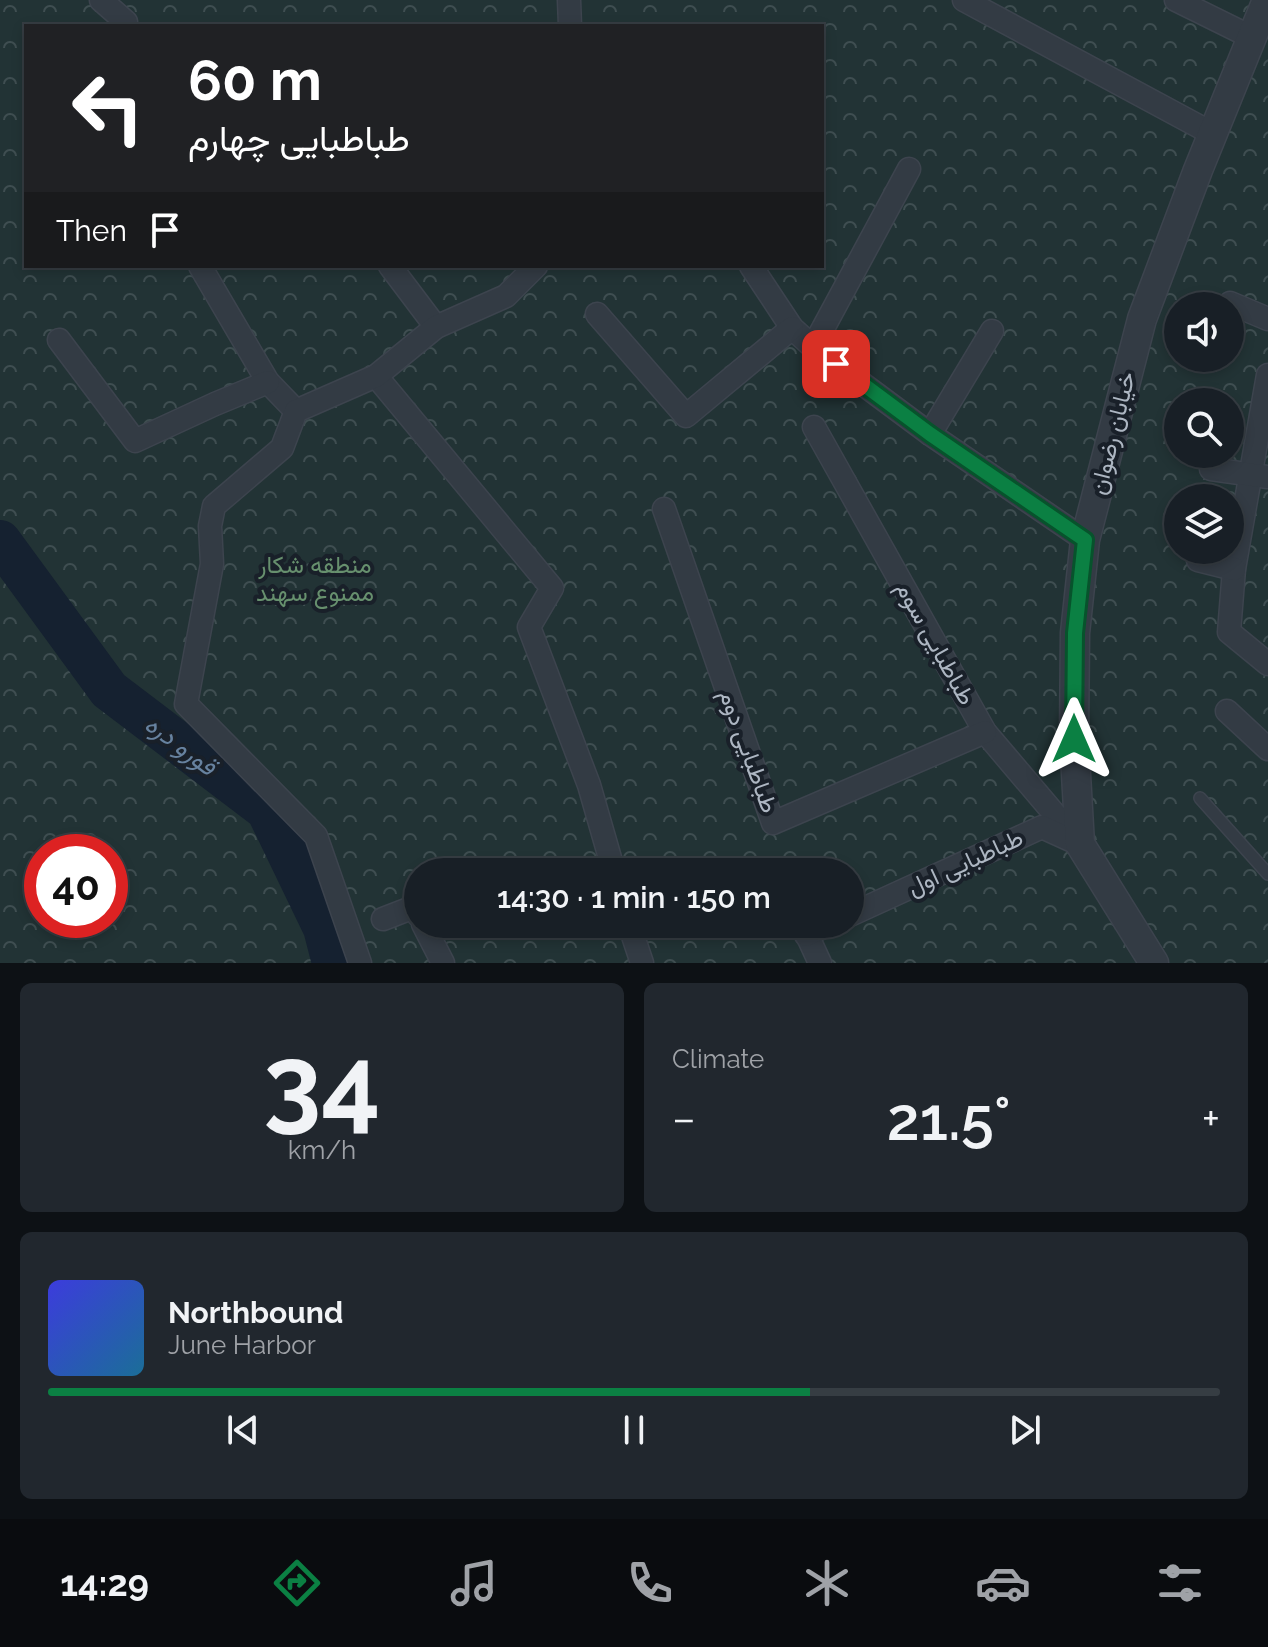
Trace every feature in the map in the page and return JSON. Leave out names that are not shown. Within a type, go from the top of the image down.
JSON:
[{"type":"street","points":[[101,0],[126,22],[124,24]]},
{"type":"street","points":[[569,0],[570,24]]},
{"type":"street","points":[[964,0],[1213,134]]},
{"type":"street","points":[[1176,0],[1251,37]]},
{"type":"street","name":"خیابان رضوان","points":[[1154,963],[1080,844],[1074,739],[1075,633],[1085,540],[1142,319],[1267,0]]},
{"type":"street","points":[[813,347],[909,169]]},
{"type":"street","points":[[201,268],[268,382],[296,411]]},
{"type":"street","points":[[392,268],[436,327]]},
{"type":"street","points":[[360,963],[316,836],[186,704],[212,564],[210,526],[214,506],[282,448],[296,411],[376,376],[436,327],[506,296],[534,268]]},
{"type":"street","points":[[752,268],[792,328],[813,347],[930,434],[1085,540]]},
{"type":"street","points":[[1244,309],[1268,319]]},
{"type":"street","points":[[597,314],[686,416],[792,328]]},
{"type":"street","points":[[930,434],[992,331]]},
{"type":"street","points":[[59,340],[135,441],[268,382]]},
{"type":"street","points":[[1268,375],[1258,476],[1234,569],[1229,632],[1268,664]]},
{"type":"street","points":[[376,376],[552,588],[529,627],[589,785],[610,858]]},
{"type":"street","name":"طباطبایی سوم","points":[[814,427],[985,732],[1080,844]]},
{"type":"street","points":[[1211,469],[1258,476]]},
{"type":"street","name":"طباطبایی دوم","points":[[664,509],[773,823],[985,732]]},
{"type":"street","points":[[1214,564],[1234,569]]},
{"type":"street","points":[[1227,711],[1268,749]]},
{"type":"street","name":"طباطبایی اول","points":[[864,909],[1042,827],[1080,844]]},
{"type":"street","points":[[383,919],[404,911]]},
{"type":"street","points":[[430,938],[443,963]]},
{"type":"street","points":[[634,938],[642,963]]},
{"type":"street","points":[[808,938],[820,963]]},
{"type":"lane","points":[[1200,798],[1268,874]]},
{"type":"green space","name":"منطقه شکار ممنوع سهند","points":[[0,0],[1268,0],[1268,963],[0,963]]},
{"type":"waterway","name":"قورو دره","points":[[0,541],[109,690],[267,810],[324,928],[333,963]]},
{"type":"route","points":[[836,364],[930,434],[1085,540],[1075,633],[1074,739]]}]
